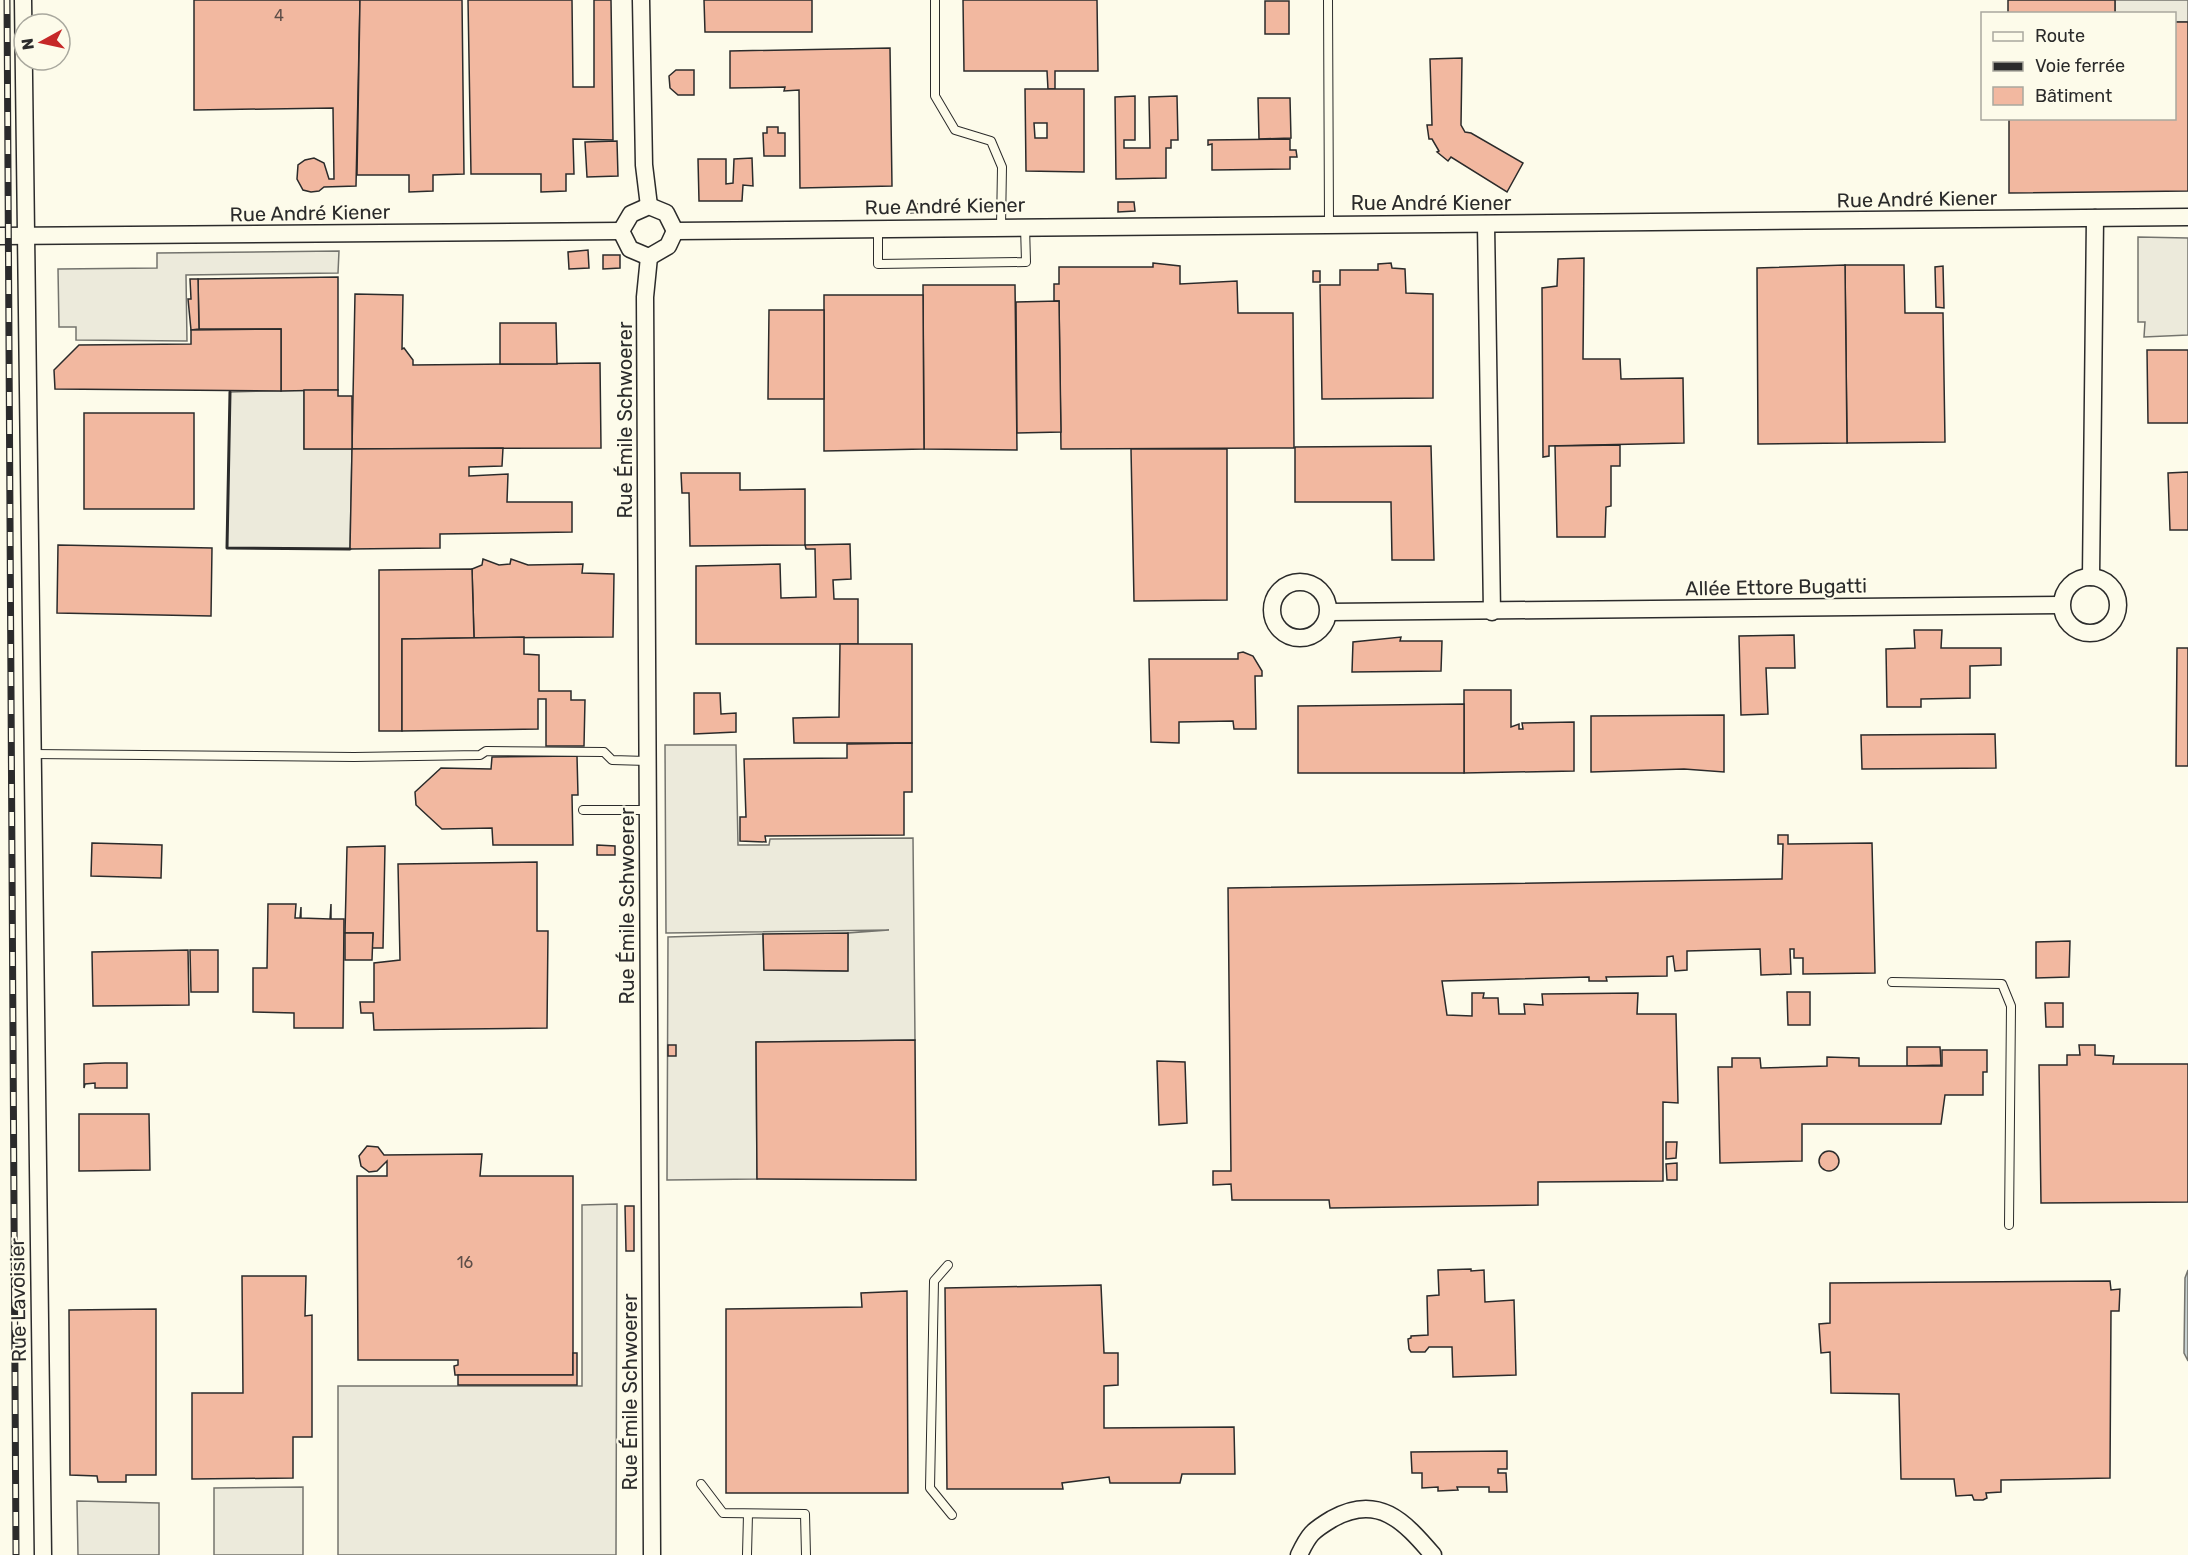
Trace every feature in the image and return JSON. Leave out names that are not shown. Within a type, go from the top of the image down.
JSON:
[{"type":"street","name":"Rue Lavoisier","points":[[23,0],[24,237],[43,1555]]},
{"type":"street","points":[[641,0],[644,165],[649,206]]},
{"type":"street","points":[[649,206],[666,213],[675,231],[668,246],[649,256],[630,249],[621,231],[632,214],[649,206]]},
{"type":"street","points":[[2091,578],[2096,218]]},
{"type":"street","name":"Rue André Kiener","points":[[675,231],[1001,226],[2188,218]]},
{"type":"street","points":[[1486,224],[1492,612]]},
{"type":"street","name":"Rue André Kiener","points":[[0,236],[621,231]]},
{"type":"street","name":"Rue Émile Schwoerer","points":[[649,256],[645,297],[652,1555]]},
{"type":"street","points":[[2099,577],[2114,587],[2120,604],[2115,621],[2101,633],[2082,634],[2067,623],[2061,605],[2067,588],[2081,578],[2099,577]]},
{"type":"street","name":"Allée Ettore Bugatti","points":[[1329,612],[2061,605]]},
{"type":"street","points":[[1299,1555],[1309,1532],[1348,1510],[1378,1508],[1408,1526],[1433,1555]]},
{"type":"lane","points":[[935,0],[935,96],[955,130],[991,141],[1002,167],[1001,226]]},
{"type":"lane","points":[[1328,0],[1329,225]]},
{"type":"lane","points":[[878,228],[878,264],[1026,262],[1025,226]]},
{"type":"lane","points":[[31,754],[354,757],[480,755],[486,751],[604,752],[612,760],[647,761]]},
{"type":"lane","points":[[583,810],[648,810]]},
{"type":"lane","points":[[1892,982],[2002,984],[2011,1006],[2010,1225]]},
{"type":"lane","points":[[948,1265],[934,1281],[930,1488],[952,1515]]},
{"type":"lane","points":[[701,1484],[723,1513],[805,1514],[806,1555]]},
{"type":"lane","points":[[747,1555],[748,1514]]},
{"type":"shaded area","points":[[2115,0],[2188,0],[2188,22],[2176,22],[2176,12],[2115,12]]},
{"type":"shaded area","points":[[2138,237],[2188,238],[2188,335],[2144,337],[2145,322],[2138,322]]},
{"type":"shaded area","points":[[339,251],[338,273],[186,275],[187,341],[76,340],[76,327],[59,327],[58,269],[157,268],[157,253]]},
{"type":"shaded area","points":[[304,390],[304,449],[352,449],[350,549],[227,548],[230,392]]},
{"type":"shaded area","points":[[665,745],[736,745],[738,845],[769,845],[770,839],[913,838],[915,1040],[756,1042],[757,1179],[667,1180],[668,937],[763,934],[764,970],[847,971],[848,933],[889,930],[666,933]]},
{"type":"shaded area","points":[[617,1204],[616,1555],[338,1555],[338,1386],[582,1386],[582,1205]]},
{"type":"shaded area","points":[[2188,1270],[2188,1361],[2184,1353],[2185,1278]]},
{"type":"shaded area","points":[[303,1487],[303,1555],[214,1555],[214,1488]]},
{"type":"shaded area","points":[[77,1501],[159,1503],[159,1555],[78,1555]]},
{"type":"building","points":[[194,0],[360,0],[356,186],[324,187],[319,191],[311,192],[303,190],[297,179],[298,165],[314,158],[324,163],[329,179],[334,179],[333,108],[194,110]]},
{"type":"building","points":[[360,0],[462,0],[464,174],[433,175],[433,191],[409,192],[409,175],[357,175]]},
{"type":"building","points":[[468,0],[572,0],[573,87],[594,87],[594,0],[611,0],[613,140],[573,139],[574,174],[566,174],[566,191],[541,192],[541,174],[471,174]]},
{"type":"building","points":[[704,0],[812,0],[812,32],[705,32]]},
{"type":"building","points":[[963,0],[1097,0],[1098,71],[1055,71],[1055,89],[1048,89],[1047,71],[964,71]]},
{"type":"building","points":[[2008,0],[2115,0],[2115,12],[2008,12]]},
{"type":"building","points":[[1265,1],[1289,1],[1289,34],[1265,34]]},
{"type":"building","points":[[2176,22],[2188,22],[2188,191],[2009,193],[2009,120],[2176,120]]},
{"type":"building","points":[[890,48],[892,186],[800,188],[799,90],[784,91],[785,87],[730,88],[730,51]]},
{"type":"building","points":[[1462,58],[1461,125],[1465,132],[1471,133],[1523,163],[1507,192],[1451,157],[1448,161],[1437,152],[1439,151],[1432,139],[1429,139],[1427,125],[1432,125],[1430,59]]},
{"type":"building","points":[[676,70],[694,70],[694,95],[678,95],[670,88],[669,76]]},
{"type":"building","points":[[1025,89],[1084,89],[1084,172],[1026,171]],"holes":[[[1034,123],[1047,123],[1047,138],[1035,138]]]},
{"type":"building","points":[[1135,96],[1135,140],[1124,140],[1124,148],[1150,148],[1149,97],[1177,96],[1178,140],[1171,140],[1171,148],[1166,148],[1166,178],[1116,179],[1115,97]]},
{"type":"building","points":[[1258,98],[1290,98],[1291,138],[1259,139]]},
{"type":"building","points":[[767,127],[778,127],[778,133],[785,133],[785,156],[764,156],[763,133],[767,133]]},
{"type":"building","points":[[1290,139],[1290,150],[1296,150],[1297,157],[1290,157],[1290,169],[1212,170],[1212,144],[1208,145],[1208,140]]},
{"type":"building","points":[[617,141],[618,176],[587,177],[585,142]]},
{"type":"building","points":[[752,158],[753,186],[743,185],[742,201],[699,201],[698,159],[726,159],[726,184],[733,183],[734,159]]},
{"type":"building","points":[[1118,202],[1134,202],[1135,211],[1118,212]]},
{"type":"building","points":[[909,204],[921,204],[921,212],[910,213]]},
{"type":"building","points":[[588,250],[589,268],[569,269],[568,252]]},
{"type":"building","points":[[603,255],[620,255],[620,268],[603,269]]},
{"type":"building","points":[[1584,258],[1583,359],[1620,359],[1621,379],[1683,378],[1684,443],[1549,446],[1549,456],[1543,457],[1542,288],[1557,286],[1558,259]]},
{"type":"building","points":[[1153,263],[1180,266],[1180,284],[1237,281],[1238,313],[1293,313],[1294,448],[1061,449],[1059,301],[1054,301],[1054,284],[1059,284],[1059,267],[1153,267]]},
{"type":"building","points":[[1391,263],[1392,268],[1405,269],[1406,293],[1433,294],[1433,398],[1322,399],[1320,285],[1340,285],[1340,270],[1378,270],[1378,264]]},
{"type":"building","points":[[1845,265],[1904,265],[1905,313],[1943,313],[1945,442],[1847,443]]},
{"type":"building","points":[[1845,265],[1847,443],[1758,444],[1757,268]]},
{"type":"building","points":[[1943,266],[1944,308],[1936,307],[1935,267]]},
{"type":"building","points":[[1313,271],[1320,271],[1320,282],[1313,282]]},
{"type":"building","points":[[338,277],[338,390],[281,391],[281,329],[199,329],[198,279]]},
{"type":"building","points":[[190,279],[198,279],[199,329],[191,330],[188,299],[191,299]]},
{"type":"building","points":[[923,285],[1015,285],[1017,450],[924,449]]},
{"type":"building","points":[[355,294],[403,295],[402,349],[404,348],[413,360],[413,365],[600,363],[601,448],[352,449]]},
{"type":"building","points":[[824,295],[923,295],[924,449],[824,451]]},
{"type":"building","points":[[1059,301],[1061,432],[1017,433],[1016,302]]},
{"type":"building","points":[[769,310],[824,310],[824,399],[768,399]]},
{"type":"building","points":[[500,323],[556,323],[557,364],[500,364]]},
{"type":"building","points":[[281,329],[281,391],[55,389],[54,370],[79,345],[191,344],[191,330]]},
{"type":"building","points":[[2147,350],[2188,350],[2188,423],[2148,423]]},
{"type":"building","points":[[304,390],[338,390],[338,396],[352,396],[352,449],[304,449]]},
{"type":"building","points":[[84,413],[194,413],[194,509],[84,509]]},
{"type":"building","points":[[1620,445],[1620,466],[1611,466],[1611,506],[1606,507],[1605,537],[1557,537],[1555,446]]},
{"type":"building","points":[[1431,446],[1434,560],[1392,560],[1391,502],[1295,502],[1295,447]]},
{"type":"building","points":[[503,448],[502,466],[469,467],[469,476],[508,474],[507,502],[572,502],[572,532],[440,534],[440,548],[350,549],[352,449]]},
{"type":"building","points":[[1131,449],[1227,449],[1227,600],[1134,601]]},
{"type":"building","points":[[2188,472],[2188,530],[2170,530],[2168,473]]},
{"type":"building","points":[[681,473],[740,473],[740,490],[805,489],[805,545],[690,546],[689,493],[682,493]]},
{"type":"building","points":[[850,544],[851,579],[833,580],[834,599],[858,599],[858,644],[696,644],[696,566],[780,564],[781,598],[816,597],[815,549],[806,549],[805,545]]},
{"type":"building","points":[[58,545],[212,548],[211,616],[57,613]]},
{"type":"building","points":[[483,559],[499,565],[510,564],[511,559],[528,565],[583,564],[582,573],[614,574],[613,637],[474,638],[472,569],[482,565]]},
{"type":"building","points":[[472,569],[474,638],[402,639],[402,731],[379,731],[379,570]]},
{"type":"building","points":[[1914,630],[1942,630],[1941,648],[2001,648],[2001,665],[1970,666],[1970,698],[1921,699],[1921,707],[1887,707],[1886,649],[1915,648]]},
{"type":"building","points":[[1794,635],[1795,668],[1766,668],[1768,714],[1741,715],[1739,636]]},
{"type":"building","points":[[524,637],[524,654],[539,655],[539,691],[571,691],[571,700],[585,700],[584,746],[546,746],[546,699],[538,699],[538,729],[402,731],[402,639]]},
{"type":"building","points":[[1401,637],[1400,641],[1442,641],[1441,671],[1352,672],[1353,642]]},
{"type":"building","points":[[840,644],[912,644],[912,743],[794,743],[793,718],[839,717]]},
{"type":"building","points":[[2177,648],[2188,648],[2188,766],[2176,766]]},
{"type":"building","points":[[1243,652],[1253,656],[1262,671],[1262,676],[1255,676],[1256,729],[1234,729],[1233,721],[1179,722],[1179,743],[1151,742],[1149,659],[1238,659],[1238,653]]},
{"type":"building","points":[[1464,690],[1511,690],[1511,727],[1519,724],[1519,729],[1523,729],[1522,723],[1574,722],[1574,771],[1464,773]]},
{"type":"building","points":[[694,693],[720,693],[721,714],[736,713],[736,732],[694,734]]},
{"type":"building","points":[[1464,704],[1464,773],[1298,773],[1298,706]]},
{"type":"building","points":[[1724,715],[1724,772],[1684,769],[1591,772],[1591,716]]},
{"type":"building","points":[[1995,734],[1996,768],[1862,769],[1861,735]]},
{"type":"building","points":[[912,743],[912,792],[904,792],[904,835],[765,836],[766,842],[740,841],[740,817],[746,817],[744,759],[847,758],[847,744]]},
{"type":"building","points":[[577,756],[578,795],[572,795],[573,845],[493,845],[492,828],[442,829],[416,805],[415,792],[441,768],[491,769],[492,757]]},
{"type":"building","points":[[1778,835],[1788,835],[1788,844],[1872,843],[1875,973],[1803,974],[1803,958],[1794,958],[1794,949],[1790,949],[1791,974],[1761,975],[1760,949],[1687,951],[1687,970],[1675,971],[1673,956],[1667,957],[1667,976],[1606,977],[1607,981],[1589,981],[1589,977],[1442,981],[1447,1015],[1472,1016],[1472,993],[1484,993],[1483,998],[1498,998],[1499,1014],[1525,1014],[1524,1004],[1543,1005],[1542,994],[1638,993],[1637,1014],[1676,1014],[1678,1103],[1663,1102],[1663,1181],[1538,1182],[1538,1205],[1330,1208],[1329,1200],[1232,1200],[1231,1184],[1213,1185],[1213,1171],[1231,1171],[1228,888],[1782,879],[1783,844],[1778,844]]},
{"type":"building","points":[[92,843],[162,845],[161,878],[91,876]]},
{"type":"building","points":[[597,845],[615,846],[615,855],[597,855]]},
{"type":"building","points":[[385,846],[383,948],[372,948],[373,933],[345,933],[347,847]]},
{"type":"building","points":[[537,862],[537,931],[548,931],[547,1028],[374,1030],[373,1013],[361,1013],[360,1002],[374,1002],[374,963],[400,960],[398,864]]},
{"type":"building","points":[[268,904],[296,904],[295,918],[300,918],[301,907],[301,918],[330,919],[331,904],[331,919],[344,919],[343,1028],[294,1028],[294,1013],[253,1012],[253,968],[267,968]]},
{"type":"building","points":[[345,933],[373,933],[372,960],[345,960]]},
{"type":"building","points":[[848,933],[848,971],[764,970],[763,934]]},
{"type":"building","points":[[2070,941],[2069,977],[2036,978],[2036,942]]},
{"type":"building","points":[[188,950],[189,1005],[93,1006],[92,952]]},
{"type":"building","points":[[190,950],[218,950],[218,992],[191,992]]},
{"type":"building","points":[[1787,992],[1810,992],[1810,1025],[1788,1025]]},
{"type":"building","points":[[2045,1003],[2063,1003],[2063,1027],[2046,1027]]},
{"type":"building","points":[[915,1040],[916,1180],[757,1179],[756,1042]]},
{"type":"building","points":[[668,1045],[676,1045],[676,1056],[668,1056]]},
{"type":"building","points":[[2079,1045],[2095,1045],[2095,1055],[2114,1056],[2113,1064],[2188,1064],[2188,1202],[2041,1203],[2039,1065],[2067,1065],[2067,1055],[2080,1055]]},
{"type":"building","points":[[1907,1047],[1940,1047],[1941,1065],[1907,1066]]},
{"type":"building","points":[[1942,1050],[1987,1050],[1987,1072],[1983,1072],[1983,1095],[1945,1095],[1941,1124],[1802,1124],[1802,1161],[1720,1163],[1718,1067],[1732,1067],[1732,1058],[1760,1058],[1761,1068],[1827,1066],[1827,1057],[1859,1058],[1859,1066],[1942,1066]]},
{"type":"building","points":[[1157,1061],[1185,1062],[1187,1123],[1159,1125]]},
{"type":"building","points":[[127,1063],[127,1088],[95,1088],[95,1083],[85,1084],[84,1088],[84,1064]]},
{"type":"building","points":[[79,1114],[149,1114],[150,1170],[79,1171]]},
{"type":"building","points":[[1666,1142],[1677,1142],[1676,1158],[1666,1159]]},
{"type":"building","points":[[367,1146],[378,1147],[384,1155],[482,1154],[480,1176],[573,1176],[573,1375],[455,1375],[454,1366],[458,1365],[458,1360],[358,1360],[357,1176],[387,1176],[387,1161],[377,1171],[369,1172],[361,1166],[359,1156]]},
{"type":"building","points":[[1825,1151],[1833,1151],[1839,1157],[1839,1165],[1833,1171],[1825,1171],[1819,1165],[1819,1157]]},
{"type":"building","points":[[1677,1163],[1677,1180],[1667,1180],[1666,1164]]},
{"type":"building","points":[[625,1206],[634,1206],[634,1251],[626,1251]]},
{"type":"building","points":[[1471,1269],[1471,1271],[1484,1270],[1485,1302],[1514,1300],[1516,1375],[1453,1377],[1452,1347],[1429,1347],[1425,1352],[1411,1352],[1409,1349],[1408,1339],[1411,1336],[1428,1335],[1427,1296],[1439,1295],[1438,1270]]},
{"type":"building","points":[[242,1276],[306,1276],[305,1316],[312,1315],[312,1437],[293,1437],[293,1478],[192,1479],[192,1393],[243,1393]]},
{"type":"building","points":[[2110,1281],[2111,1290],[2120,1289],[2119,1311],[2111,1311],[2110,1478],[2001,1480],[2001,1492],[1986,1493],[1987,1498],[1983,1500],[1974,1500],[1972,1495],[1956,1496],[1954,1479],[1901,1479],[1899,1394],[1831,1393],[1830,1352],[1821,1353],[1819,1324],[1830,1323],[1830,1283]]},
{"type":"building","points":[[1101,1285],[1104,1353],[1118,1353],[1118,1385],[1104,1386],[1104,1428],[1234,1427],[1235,1474],[1182,1474],[1180,1483],[1110,1483],[1109,1477],[1062,1483],[1063,1489],[947,1489],[945,1288]]},
{"type":"building","points":[[907,1291],[908,1493],[726,1493],[726,1309],[862,1307],[861,1293]]},
{"type":"building","points":[[156,1309],[156,1475],[126,1475],[126,1482],[98,1482],[97,1476],[70,1475],[69,1310]]},
{"type":"building","points":[[573,1353],[577,1353],[577,1385],[458,1385],[458,1375],[573,1375]]},
{"type":"building","points":[[1507,1451],[1507,1469],[1498,1469],[1498,1473],[1506,1473],[1507,1492],[1489,1492],[1489,1487],[1457,1487],[1458,1490],[1438,1491],[1438,1487],[1422,1488],[1422,1473],[1412,1473],[1411,1452]]},
{"type":"railway","points":[[7,0],[16,1555]]},
{"type":"wall","points":[[230,392],[227,548],[350,549]]}]
